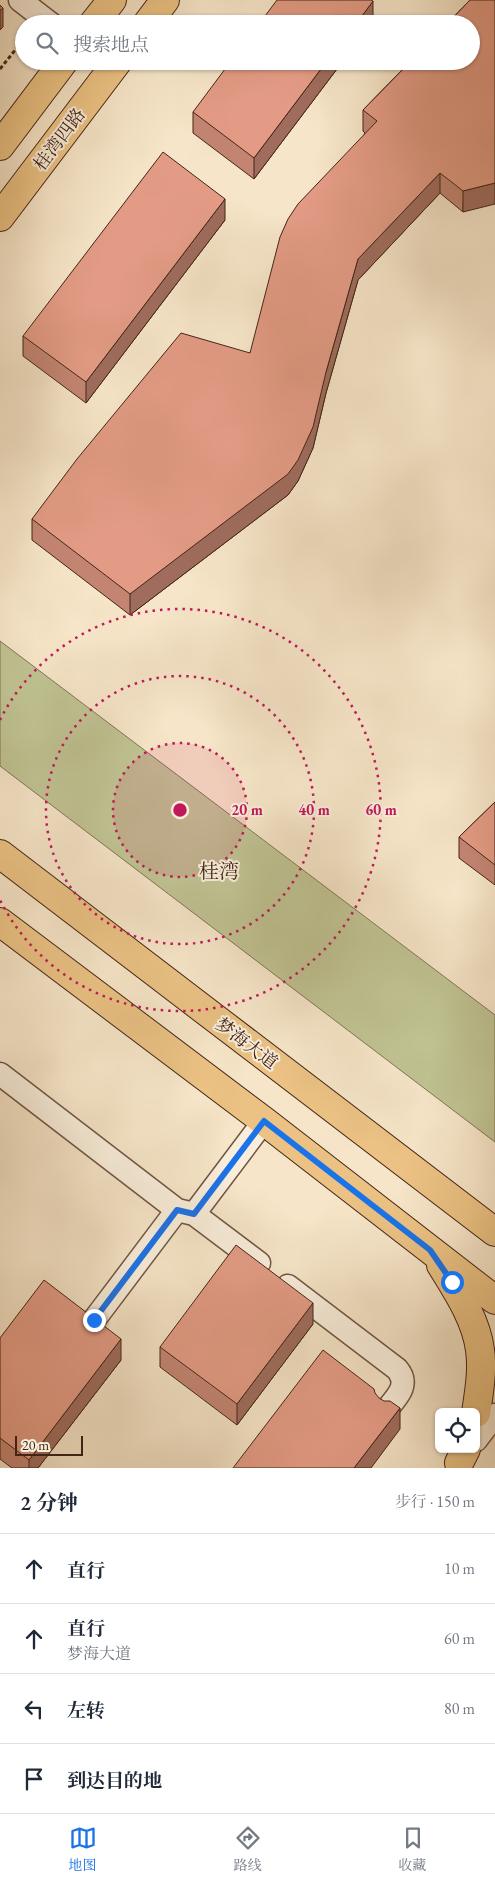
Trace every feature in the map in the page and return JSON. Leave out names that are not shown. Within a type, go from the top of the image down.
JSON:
[{"type":"main road","points":[[100,15],[112,0]]},
{"type":"main road","points":[[154,15],[165,0]]},
{"type":"main road","points":[[0,146],[57,70]]},
{"type":"main road","name":"桂湾四路","points":[[0,217],[111,70]]},
{"type":"main road","name":"梦海大道","points":[[0,854],[495,1232]]},
{"type":"main road","points":[[0,922],[264,1121],[495,1300]]},
{"type":"main road","points":[[464,1208],[495,1223]]},
{"type":"main road","points":[[430,1250],[463,1302],[476,1332],[480,1350],[481,1372],[476,1408]]},
{"type":"street","points":[[20,0],[39,15]]},
{"type":"street","points":[[0,1074],[397,1369],[403,1381],[403,1387],[388,1409]]},
{"type":"street","points":[[94,1320],[264,1121]]},
{"type":"street","points":[[480,1435],[495,1415]]},
{"type":"path","points":[[0,70],[15,51]]},
{"type":"green space","points":[[0,641],[495,1015],[495,1142],[0,766]]},
{"type":"building","points":[[277,0],[373,1],[363,15],[266,15]]},
{"type":"building","points":[[470,0],[495,0],[495,183],[463,191],[440,173],[358,259],[326,372],[313,427],[298,460],[288,474],[130,594],[32,519],[77,459],[181,333],[250,353],[280,237],[288,219],[298,204],[377,121],[363,110],[402,70],[480,70],[480,15],[456,15]]},
{"type":"building","points":[[224,70],[320,70],[254,158],[193,112]]},
{"type":"building","points":[[163,152],[225,199],[86,382],[23,336]]},
{"type":"building","points":[[495,802],[495,865],[459,837]]},
{"type":"building","points":[[236,1245],[313,1303],[237,1404],[160,1347]]},
{"type":"building","points":[[44,1280],[121,1339],[29,1460],[0,1438],[0,1338]]},
{"type":"building","points":[[323,1350],[374,1389],[379,1398],[384,1401],[390,1401],[400,1408],[354,1468],[233,1468]]},
{"type":"district","name":"桂湾","points":[[219,871]]},
{"type":"route","points":[[94,1320],[177,1210],[194,1214],[264,1121],[430,1250],[452,1282]]}]
